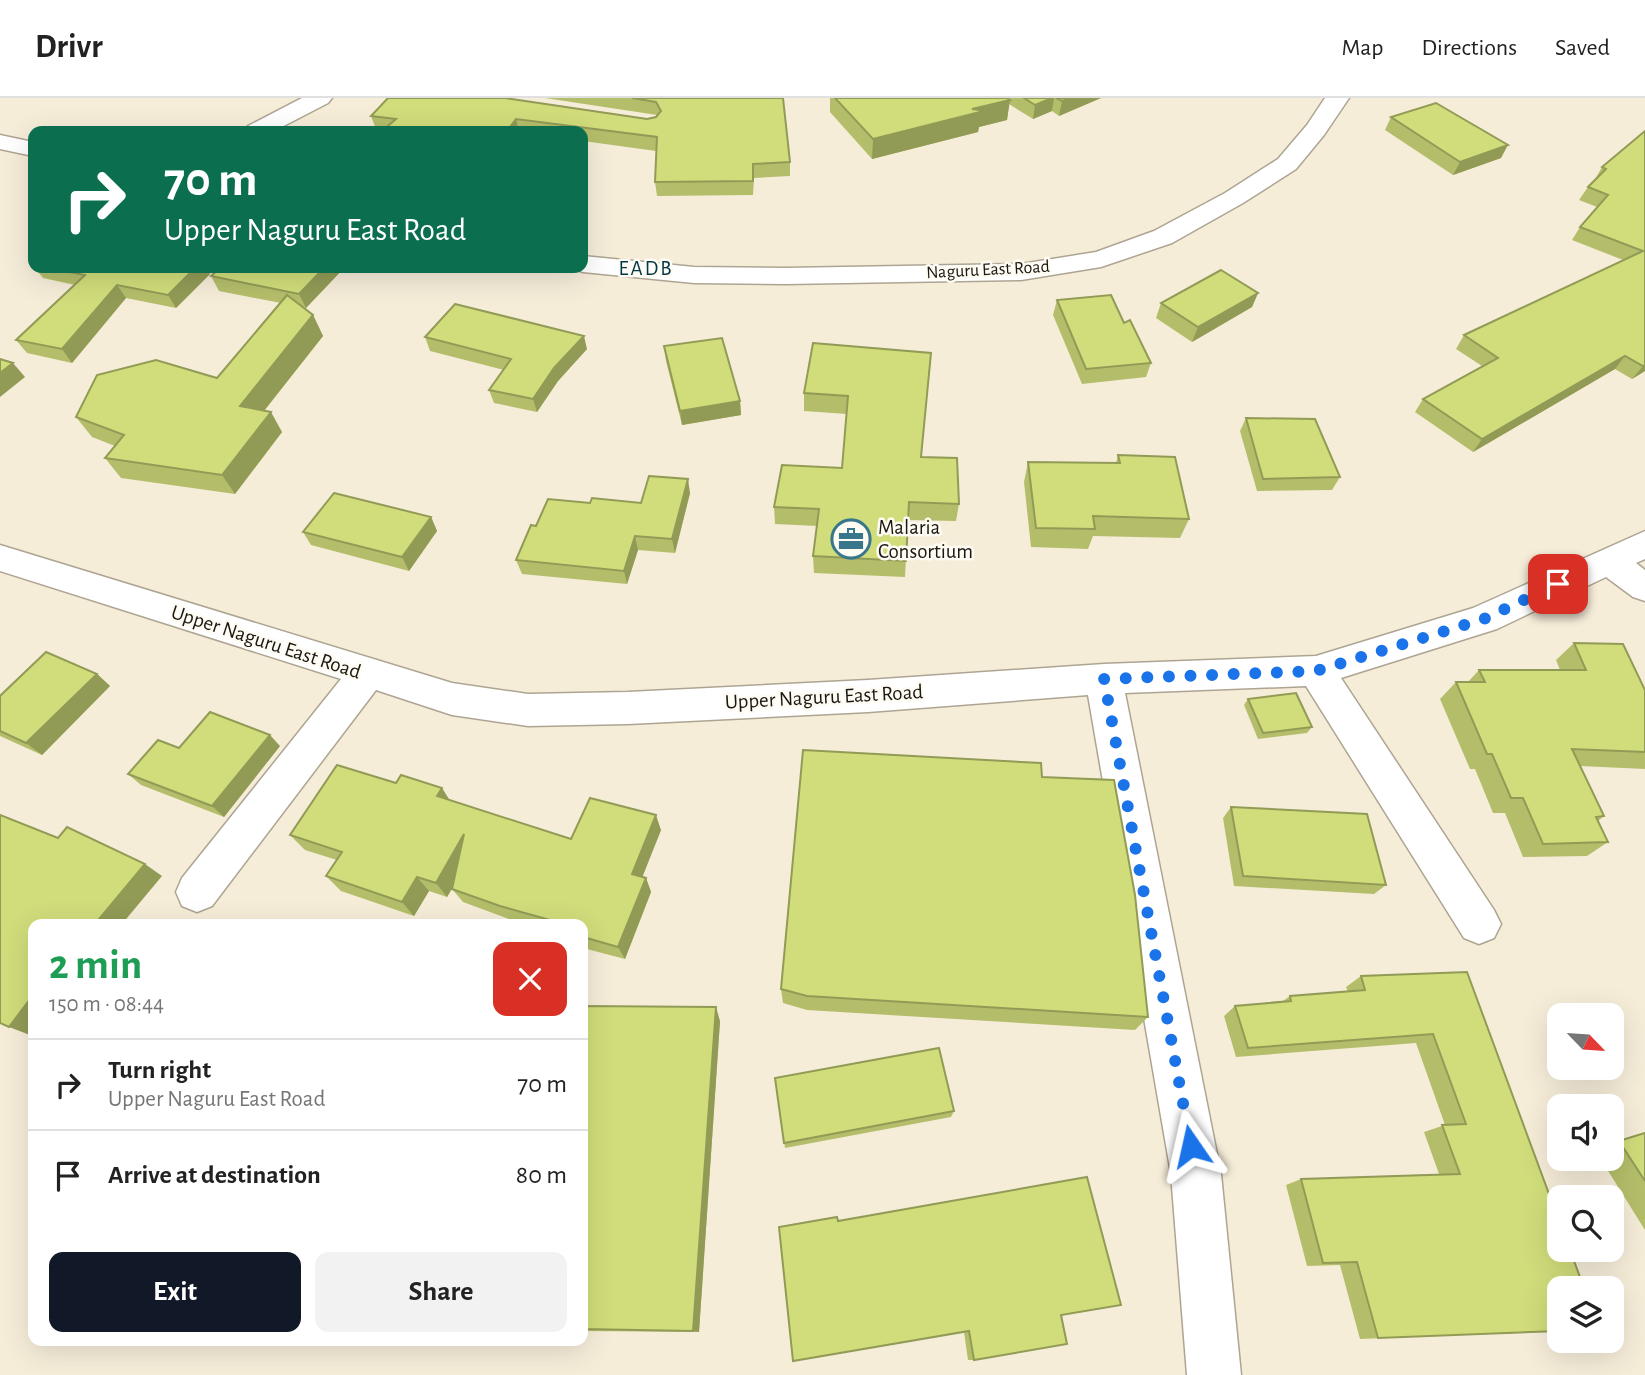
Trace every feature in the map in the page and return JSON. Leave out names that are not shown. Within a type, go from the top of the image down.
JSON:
[{"type":"street","points":[[266,126],[320,98]]},
{"type":"street","name":"Naguru East Road","points":[[588,264],[694,275],[786,276],[1021,272],[1101,259],[1163,237],[1234,198],[1287,164],[1317,130],[1337,98]]},
{"type":"street","points":[[0,142],[28,148]]},
{"type":"street","name":"Upper Naguru East Road","points":[[0,558],[452,699],[528,710],[868,696],[1104,679],[1316,671],[1484,619],[1645,544]]},
{"type":"street","points":[[1608,561],[1645,588]]},
{"type":"street","points":[[1316,671],[1479,924]]},
{"type":"street","points":[[197,892],[367,674]]},
{"type":"street","points":[[1104,679],[1196,1174],[1214,1375]]},
{"type":"building","points":[[388,98],[505,98],[647,119],[656,117],[661,111],[656,102],[632,98],[783,98],[790,162],[753,164],[753,181],[655,182],[657,137],[588,128],[588,126],[516,119],[511,126],[388,126],[396,119],[371,116]]},
{"type":"building","points":[[835,98],[1010,100],[972,109],[980,112],[873,139]]},
{"type":"building","points":[[1024,98],[1052,98],[1035,105]]},
{"type":"building","points":[[1436,103],[1508,145],[1460,162],[1391,117]]},
{"type":"building","points":[[1645,131],[1645,365],[1625,356],[1482,439],[1423,399],[1498,358],[1464,335],[1643,251],[1580,227],[1608,195],[1588,187],[1606,169],[1602,167]]},
{"type":"building","points":[[1221,270],[1258,293],[1198,327],[1161,303]]},
{"type":"building","points":[[75,273],[190,273],[168,295],[117,285],[62,349],[16,340],[85,275]]},
{"type":"building","points":[[214,273],[319,273],[299,294],[211,276]]},
{"type":"building","points":[[287,295],[313,315],[240,406],[271,412],[222,475],[105,458],[124,435],[76,417],[97,375],[156,360],[217,378]]},
{"type":"building","points":[[1111,295],[1124,323],[1130,320],[1151,363],[1086,369],[1057,300]]},
{"type":"building","points":[[455,304],[584,336],[554,368],[533,399],[489,390],[511,359],[425,337]]},
{"type":"building","points":[[722,338],[740,401],[680,411],[664,346]]},
{"type":"building","points":[[813,343],[931,353],[921,457],[957,458],[959,504],[909,502],[906,561],[813,556],[819,509],[774,507],[782,465],[842,468],[848,396],[804,393]]},
{"type":"building","points":[[0,359],[13,363],[0,373]]},
{"type":"building","points":[[1246,418],[1315,419],[1340,477],[1263,479]]},
{"type":"building","points":[[1118,455],[1175,457],[1189,519],[1093,516],[1095,529],[1036,528],[1028,462],[1120,463]]},
{"type":"building","points":[[649,476],[688,479],[672,539],[635,536],[624,571],[516,560],[531,525],[536,526],[548,499],[590,503],[592,498],[641,503]]},
{"type":"building","points":[[334,493],[431,517],[402,557],[303,532]]},
{"type":"building","points":[[1574,643],[1623,644],[1645,690],[1645,752],[1572,749],[1604,816],[1596,817],[1608,842],[1543,844],[1523,798],[1511,798],[1492,754],[1487,754],[1456,682],[1485,682],[1479,670],[1586,670]]},
{"type":"building","points":[[46,652],[97,674],[26,743],[0,731],[0,696]]},
{"type":"building","points":[[1296,693],[1312,727],[1263,733],[1248,699]]},
{"type":"building","points":[[210,712],[270,735],[212,806],[128,774],[158,740],[179,748]]},
{"type":"building","points":[[803,750],[1041,763],[1042,777],[1114,780],[1135,895],[1148,1017],[807,996],[781,989]]},
{"type":"building","points":[[337,765],[396,783],[401,775],[442,788],[437,796],[571,839],[590,798],[656,815],[632,874],[646,878],[618,947],[588,938],[588,919],[546,919],[452,889],[464,834],[436,883],[417,877],[402,902],[326,876],[342,852],[290,835]]},
{"type":"building","points":[[1231,807],[1367,814],[1386,885],[1243,876]]},
{"type":"building","points":[[0,815],[58,838],[67,827],[145,864],[99,919],[28,919],[28,1002],[9,1027],[0,1023]]},
{"type":"building","points":[[1467,972],[1547,1189],[1547,1262],[1574,1262],[1580,1276],[1547,1276],[1547,1331],[1378,1338],[1357,1262],[1323,1263],[1301,1179],[1460,1174],[1442,1125],[1466,1124],[1433,1034],[1248,1048],[1235,1006],[1291,1001],[1290,996],[1365,990],[1361,976]]},
{"type":"building","points":[[588,1006],[716,1007],[693,1331],[588,1329]]},
{"type":"building","points":[[939,1048],[954,1111],[784,1143],[775,1078]]},
{"type":"building","points":[[1645,1133],[1645,1181],[1624,1149],[1624,1139]]},
{"type":"building","points":[[1087,1177],[1121,1305],[1061,1315],[1067,1344],[974,1360],[969,1331],[793,1361],[779,1227],[837,1217],[838,1221]]},
{"type":"place","name":"Malaria Consortium","points":[[851,539]]},
{"type":"district","name":"EADB","points":[[646,268]]},
{"type":"route","points":[[1191,1146],[1104,679],[1316,671],[1484,619],[1558,584]]}]
